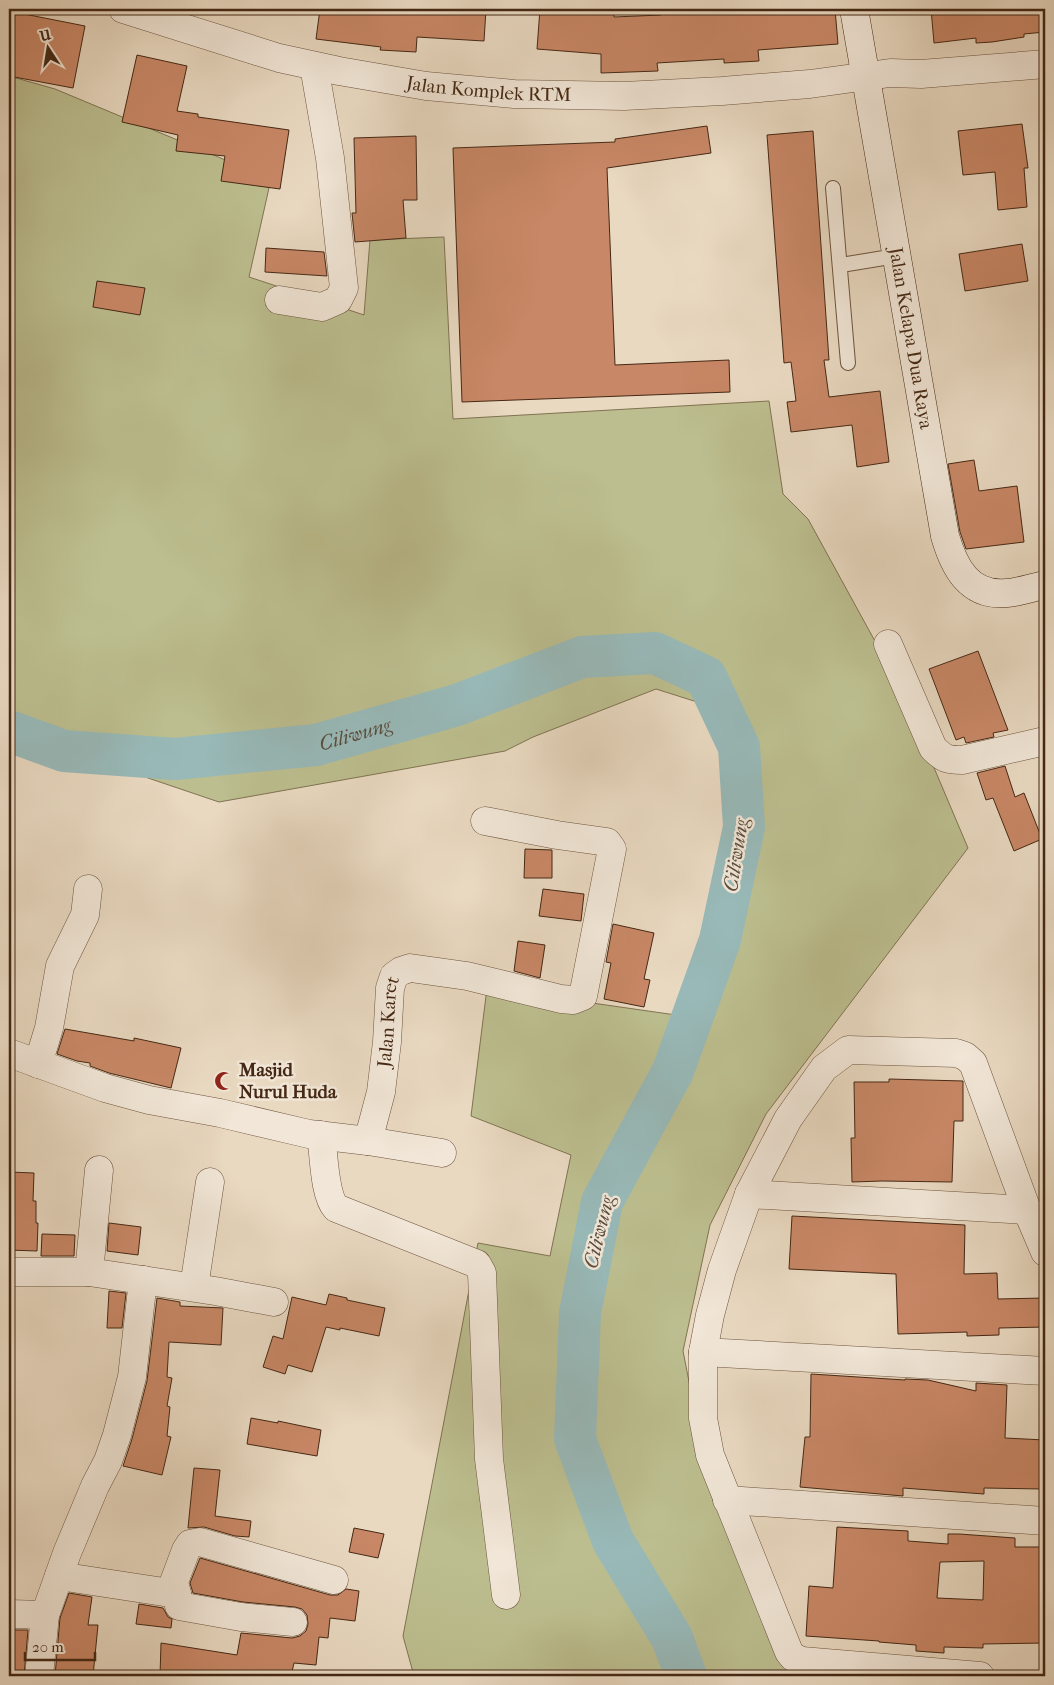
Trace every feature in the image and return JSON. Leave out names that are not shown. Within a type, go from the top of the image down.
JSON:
[{"type":"street","name":"Jalan Kelapa Dua Raya","points":[[854,9],[945,536],[956,566],[974,586],[995,593],[1007,593],[1045,584]]},
{"type":"street","name":"Jalan Komplek RTM","points":[[132,10],[270,55],[314,66],[426,86],[514,94],[652,95],[764,88],[890,74],[920,74],[1045,64]]},
{"type":"street","points":[[279,300],[322,307],[338,300],[344,288],[330,158],[314,66]]},
{"type":"street","points":[[888,644],[933,748],[942,758],[962,760],[1045,741]]},
{"type":"street","name":"Jalan Karet","points":[[368,1141],[381,1092],[387,1042],[390,988],[394,976],[401,971],[410,968],[467,976],[561,999],[573,1000],[583,996],[612,849],[610,844],[607,842],[557,836],[485,821]]},
{"type":"street","points":[[38,1064],[49,1028],[60,966],[85,915],[88,890]]},
{"type":"street","points":[[980,1676],[802,1661],[793,1657],[789,1652],[710,1456],[702,1418],[703,1352],[710,1315],[722,1270],[749,1194],[788,1119],[824,1068],[836,1057],[848,1050],[956,1053],[965,1056],[973,1063],[1045,1252]]},
{"type":"street","points":[[9,1053],[105,1088],[149,1100],[220,1113],[309,1134],[442,1153]]},
{"type":"street","points":[[321,1135],[329,1194],[336,1208],[477,1264],[482,1273],[489,1458],[506,1595]]},
{"type":"street","points":[[89,1272],[99,1170]]},
{"type":"street","points":[[194,1287],[210,1182]]},
{"type":"street","points":[[749,1194],[1028,1210]]},
{"type":"street","points":[[9,1272],[89,1272],[194,1287],[274,1302]]},
{"type":"street","points":[[39,1676],[45,1616],[59,1576],[92,1494],[108,1461],[117,1435],[132,1377],[143,1280]]},
{"type":"street","points":[[703,1352],[1045,1371]]},
{"type":"street","points":[[727,1500],[1045,1521]]},
{"type":"street","points":[[293,1622],[241,1617],[179,1606],[174,1582],[190,1544],[200,1542],[334,1580]]},
{"type":"street","points":[[59,1576],[177,1594]]},
{"type":"street","points":[[9,1614],[45,1616]]},
{"type":"lane","points":[[833,188],[848,363]]},
{"type":"lane","points":[[840,265],[896,256]]},
{"type":"green space","points":[[9,76],[55,89],[271,179],[249,277],[364,315],[370,240],[444,237],[453,419],[769,401],[783,494],[808,519],[899,685],[968,848],[766,1114],[710,1225],[683,1351],[702,1448],[792,1668],[1012,1672],[1018,1676],[414,1676],[403,1636],[478,1243],[550,1256],[571,1155],[471,1116],[487,988],[690,1017],[739,762],[713,707],[656,689],[533,737],[505,751],[219,802],[9,731]]},
{"type":"building","points":[[320,9],[486,9],[484,41],[417,37],[416,52],[380,50],[381,47],[316,39]]},
{"type":"building","points":[[540,9],[614,13],[614,17],[661,15],[661,9],[715,9],[716,14],[767,9],[835,9],[838,44],[758,50],[759,61],[724,63],[724,59],[657,63],[658,71],[601,73],[601,54],[537,49]]},
{"type":"building","points":[[931,9],[1045,9],[1045,32],[1024,34],[1024,37],[992,42],[976,43],[976,38],[934,43]]},
{"type":"building","points":[[9,11],[85,26],[73,88],[9,76]]},
{"type":"building","points":[[137,55],[187,66],[177,111],[198,114],[198,117],[289,130],[280,189],[221,181],[225,156],[176,151],[178,135],[122,122]]},
{"type":"building","points":[[1022,124],[1028,168],[1024,168],[1027,207],[998,210],[995,172],[963,175],[958,131]]},
{"type":"building","points":[[707,126],[711,153],[607,168],[615,365],[729,360],[730,392],[462,402],[453,148],[615,142],[615,139]]},
{"type":"building","points":[[813,131],[829,360],[824,360],[829,397],[880,391],[889,462],[857,467],[852,425],[791,432],[787,402],[796,401],[791,362],[784,363],[767,135]]},
{"type":"building","points":[[416,136],[417,200],[403,200],[406,238],[355,242],[352,213],[356,213],[354,138]]},
{"type":"building","points":[[1022,244],[1028,281],[965,291],[959,254]]},
{"type":"building","points":[[266,248],[324,252],[327,276],[265,272]]},
{"type":"building","points":[[97,281],[145,288],[140,315],[93,307]]},
{"type":"building","points":[[974,460],[979,491],[1017,486],[1024,542],[966,549],[960,532],[948,464]]},
{"type":"building","points":[[978,651],[1008,730],[993,733],[994,737],[966,743],[964,737],[956,740],[929,669]]},
{"type":"building","points":[[1005,766],[1015,797],[1024,793],[1042,839],[1014,851],[993,798],[986,800],[977,773]]},
{"type":"building","points":[[525,849],[552,850],[552,878],[524,878]]},
{"type":"building","points":[[543,889],[584,894],[581,921],[539,916]]},
{"type":"building","points":[[613,924],[654,933],[644,979],[650,980],[644,1007],[604,999],[611,963],[606,962]]},
{"type":"building","points":[[518,941],[545,945],[540,978],[514,971]]},
{"type":"building","points":[[65,1029],[134,1041],[134,1038],[181,1048],[171,1088],[109,1073],[90,1066],[90,1063],[57,1054]]},
{"type":"building","points":[[889,1079],[963,1081],[963,1121],[954,1121],[952,1182],[852,1182],[851,1138],[855,1138],[854,1082],[889,1082]]},
{"type":"building","points":[[9,1172],[34,1173],[33,1201],[36,1201],[36,1223],[38,1223],[37,1251],[9,1250]]},
{"type":"building","points":[[792,1216],[965,1225],[964,1274],[997,1273],[998,1299],[1045,1298],[1045,1327],[999,1328],[999,1335],[967,1336],[967,1332],[898,1334],[896,1274],[789,1269]]},
{"type":"building","points":[[109,1223],[141,1227],[138,1255],[107,1251]]},
{"type":"building","points":[[42,1234],[75,1235],[74,1256],[41,1256]]},
{"type":"building","points":[[109,1291],[126,1293],[122,1328],[107,1328]]},
{"type":"building","points":[[329,1294],[385,1308],[379,1336],[326,1327],[312,1372],[288,1365],[285,1374],[263,1367],[273,1336],[283,1339],[292,1297],[326,1305]]},
{"type":"building","points":[[157,1298],[180,1302],[180,1306],[223,1308],[221,1345],[169,1342],[167,1377],[172,1378],[167,1406],[170,1407],[167,1436],[171,1437],[162,1475],[123,1466],[147,1381]]},
{"type":"building","points":[[811,1374],[928,1380],[976,1391],[976,1383],[1007,1385],[1005,1438],[1045,1440],[1042,1489],[984,1488],[984,1494],[903,1488],[903,1496],[800,1487],[805,1437],[810,1437]]},
{"type":"building","points":[[251,1418],[278,1423],[278,1421],[321,1430],[317,1456],[247,1444]]},
{"type":"building","points":[[194,1468],[220,1470],[215,1516],[251,1521],[249,1537],[235,1536],[204,1527],[188,1528]]},
{"type":"building","points":[[837,1527],[908,1531],[908,1541],[948,1544],[948,1534],[1015,1538],[1015,1547],[1045,1547],[1045,1643],[983,1644],[983,1648],[944,1647],[944,1653],[916,1651],[916,1645],[806,1636],[809,1586],[833,1588]],"holes":[[[984,1561],[983,1600],[937,1598],[940,1562]]]},
{"type":"building","points":[[354,1528],[384,1534],[378,1558],[349,1552]]},
{"type":"building","points":[[200,1558],[330,1595],[338,1595],[346,1589],[359,1591],[355,1621],[330,1618],[328,1638],[319,1637],[316,1665],[294,1663],[291,1676],[160,1676],[161,1643],[237,1655],[241,1633],[292,1638],[300,1636],[306,1631],[308,1624],[307,1615],[302,1609],[243,1602],[193,1593],[190,1583]]},
{"type":"building","points":[[69,1593],[92,1597],[88,1625],[98,1625],[93,1676],[55,1676],[60,1618]]},
{"type":"building","points":[[139,1604],[163,1608],[168,1617],[172,1619],[171,1628],[136,1624]]},
{"type":"building","points":[[9,1630],[28,1630],[24,1676],[9,1676]]},
{"type":"waterway","name":"Ciliwung","points":[[9,731],[64,751],[175,759],[316,745],[457,705],[582,657],[655,653],[706,677],[739,747],[744,827],[720,940],[673,1071],[602,1202],[580,1313],[575,1439],[613,1541],[672,1638],[686,1676]]},
{"type":"place","name":"Masjid Nurul Huda","points":[[224,1081]]}]
